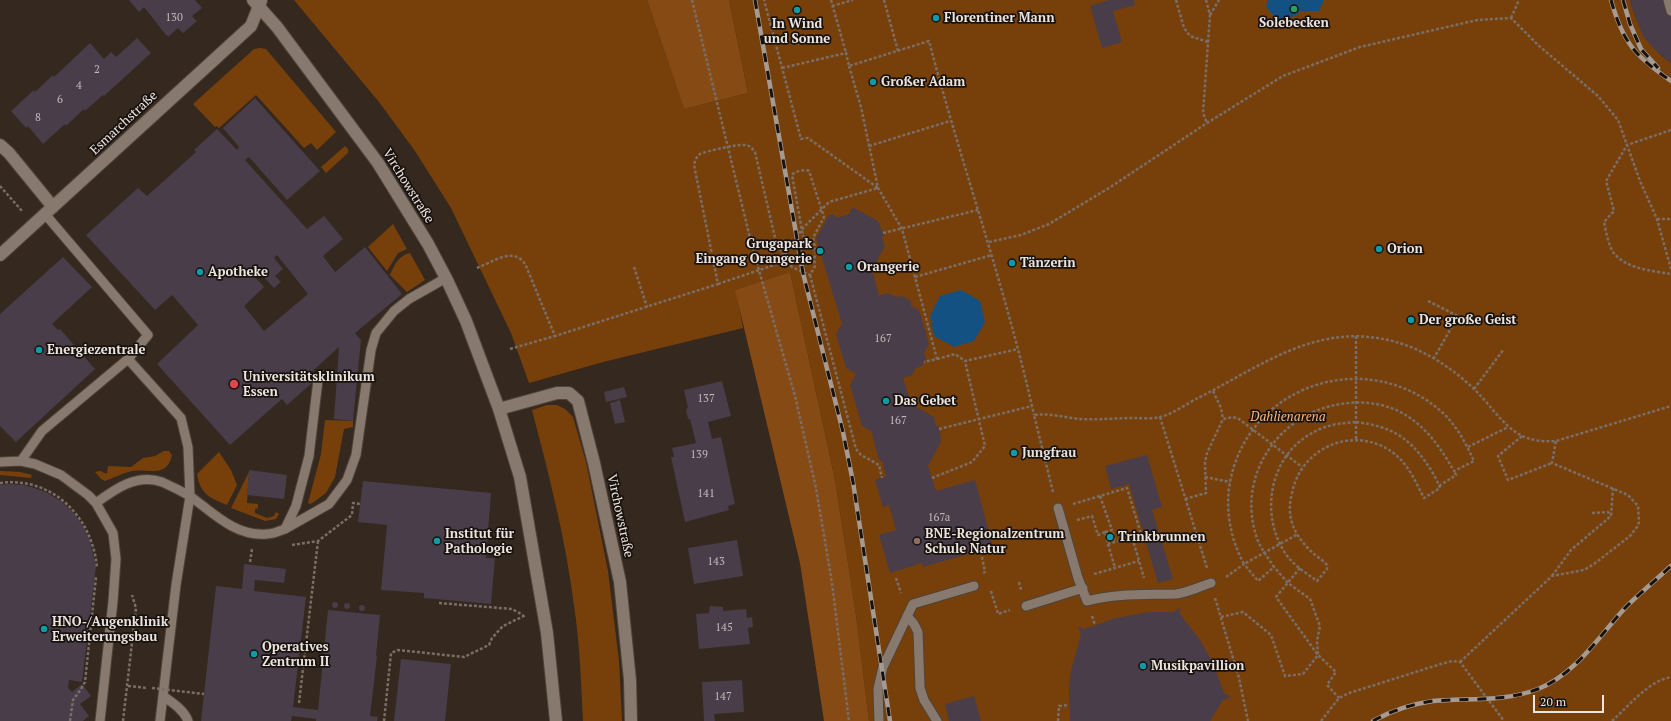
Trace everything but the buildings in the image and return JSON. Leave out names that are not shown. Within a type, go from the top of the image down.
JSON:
[{"type":"street","name":"Esmarchstraße","points":[[0,254],[251,26],[258,2]]},
{"type":"street","name":"Virchowstraße","points":[[258,2],[378,163],[428,244],[466,321],[499,409],[520,477],[547,633],[556,721]]},
{"type":"street","points":[[0,145],[9,153],[49,210]]},
{"type":"street","name":"Virchowstraße","points":[[499,409],[557,393],[569,394],[578,401],[594,462],[620,582],[630,680],[631,721]]},
{"type":"lane","points":[[1668,0],[1671,11]]},
{"type":"lane","points":[[21,462],[42,431],[128,359],[148,335],[49,210]]},
{"type":"lane","points":[[96,503],[110,492],[128,483],[141,479],[161,482],[190,496],[228,525],[246,532],[267,534],[285,529],[329,504],[348,480],[356,454],[371,350],[376,333],[394,311],[409,299],[446,278]]},
{"type":"lane","points":[[128,359],[181,418],[188,447],[190,496],[176,585],[160,721]]},
{"type":"lane","points":[[285,529],[296,506],[308,456],[318,380]]},
{"type":"lane","points":[[0,462],[35,464],[61,475],[88,494],[96,503],[113,533],[116,559],[100,721]]},
{"type":"lane","points":[[1058,508],[1078,578],[1087,601],[1107,596],[1149,593],[1177,594],[1211,583]]},
{"type":"lane","points":[[879,721],[878,689],[883,667],[913,604],[974,586]]},
{"type":"lane","points":[[1026,606],[1083,588]]},
{"type":"lane","points":[[907,616],[914,624],[918,632],[920,688],[924,700],[937,721]]},
{"type":"lane","points":[[163,696],[177,706],[184,713],[188,721]]},
{"type":"path","points":[[692,0],[759,270],[795,396],[816,488],[832,583],[849,721]]},
{"type":"path","points":[[764,0],[801,139],[808,138],[878,188]]},
{"type":"path","points":[[831,0],[861,107],[878,188],[902,229],[937,359]]},
{"type":"path","points":[[832,6],[853,0]]},
{"type":"path","points":[[884,0],[898,51]]},
{"type":"path","points":[[1176,0],[1184,28],[1190,36],[1208,42]]},
{"type":"path","points":[[1206,0],[1210,15],[1204,113],[1207,123]]},
{"type":"path","points":[[1210,15],[1219,0]]},
{"type":"path","points":[[1511,18],[1519,0]]},
{"type":"path","points":[[989,242],[1021,235],[1049,224],[1109,188],[1207,123],[1283,76],[1360,47],[1477,20],[1511,18],[1538,45],[1598,96],[1618,120],[1640,181],[1657,219],[1671,269]]},
{"type":"path","points":[[849,66],[929,41],[950,121],[989,242],[1018,349],[1050,484]]},
{"type":"path","points":[[782,68],[846,53]]},
{"type":"path","points":[[869,146],[950,121]]},
{"type":"path","points":[[1671,130],[1627,144],[1606,181],[1614,211],[1604,222],[1613,251],[1621,259],[1639,269],[1671,274]]},
{"type":"path","points":[[718,284],[694,165],[696,158],[700,154],[728,147],[744,145],[751,147],[755,152],[776,242],[792,267],[810,275]]},
{"type":"path","points":[[818,252],[813,250],[807,238],[803,236],[793,173],[805,170],[809,171],[824,217],[813,238],[818,252],[814,259],[815,266],[810,275],[856,449],[861,455],[879,465],[882,478]]},
{"type":"path","points":[[0,186],[23,213]]},
{"type":"path","points":[[510,349],[718,284],[776,264],[784,256],[802,229],[828,202],[878,188]]},
{"type":"path","points":[[883,233],[978,210]]},
{"type":"path","points":[[1657,219],[1671,219]]},
{"type":"path","points":[[477,268],[508,256],[516,255],[520,258],[526,266],[555,336]]},
{"type":"path","points":[[915,277],[992,255]]},
{"type":"path","points":[[634,267],[647,306]]},
{"type":"path","points":[[1428,301],[1458,316],[1434,358]]},
{"type":"path","points":[[1034,415],[1044,414],[1080,419],[1160,417],[1288,350],[1338,336],[1356,336],[1401,343],[1434,358],[1474,389],[1508,427],[1522,436],[1545,442],[1556,441],[1671,406]]},
{"type":"path","points":[[1356,336],[1356,440]]},
{"type":"path","points":[[965,361],[1018,349]]},
{"type":"path","points":[[1474,389],[1504,349]]},
{"type":"path","points":[[924,362],[955,354],[965,361],[985,446],[972,462],[932,478]]},
{"type":"path","points":[[1274,567],[1258,581],[1244,564],[1235,546],[1229,519],[1228,497],[1230,482],[1239,452],[1253,430],[1275,406],[1290,396],[1322,383],[1355,377],[1392,384],[1416,394],[1443,413],[1458,431],[1468,447],[1474,461],[1454,471]]},
{"type":"path","points":[[1185,499],[1206,494],[1205,462],[1207,453],[1223,419],[1221,408],[1213,390]]},
{"type":"path","points":[[1221,617],[1242,612],[1270,634],[1285,676],[1303,674],[1318,655],[1317,641],[1320,626],[1310,599],[1288,584],[1264,553],[1255,530],[1252,499],[1254,482],[1260,463],[1279,435],[1306,414],[1326,406],[1356,402],[1384,405],[1407,415],[1425,430],[1442,450],[1456,475],[1439,486],[1440,488],[1424,498],[1411,475],[1396,455],[1383,447],[1356,440],[1339,442],[1329,445],[1311,457],[1302,467],[1294,483],[1290,501],[1290,513],[1294,526],[1304,544],[1313,554],[1324,561],[1328,567],[1317,581],[1292,561],[1280,544],[1271,514],[1270,498],[1276,475],[1287,455],[1296,445],[1317,430],[1342,423],[1356,422],[1373,424],[1390,430],[1406,439],[1419,452],[1439,486]]},
{"type":"path","points":[[939,429],[1032,406]]},
{"type":"path","points":[[1223,419],[1236,418],[1302,467]]},
{"type":"path","points":[[1468,447],[1508,427]]},
{"type":"path","points":[[1522,436],[1498,456],[1508,480],[1552,464],[1628,495],[1638,506],[1639,522],[1634,531],[1594,564],[1584,570],[1552,576]]},
{"type":"path","points":[[1552,464],[1556,441]]},
{"type":"path","points":[[1206,477],[1230,482]]},
{"type":"path","points":[[0,483],[18,482],[35,485],[58,497],[78,516],[88,532],[93,546],[97,568],[85,682],[73,700],[70,721]]},
{"type":"path","points":[[1058,508],[1127,488],[1141,534],[1108,544]]},
{"type":"path","points":[[1460,662],[1552,576],[1571,550],[1611,516],[1613,488]]},
{"type":"path","points":[[1100,496],[1115,542]]},
{"type":"path","points":[[1592,514],[1608,512],[1611,516]]},
{"type":"path","points":[[1063,524],[1092,516],[1098,534],[1112,530]]},
{"type":"path","points":[[1105,532],[1115,568]]},
{"type":"path","points":[[1211,583],[1221,580],[1244,564],[1298,534]]},
{"type":"path","points":[[1132,537],[1149,593]]},
{"type":"path","points":[[300,703],[318,541]]},
{"type":"path","points":[[980,547],[986,572],[982,575]]},
{"type":"path","points":[[250,562],[252,553]]},
{"type":"path","points":[[1078,578],[1139,561]]},
{"type":"path","points":[[1300,568],[1276,597],[1318,655],[1336,672],[1327,686],[1339,698]]},
{"type":"path","points":[[974,586],[988,582],[998,614],[1011,610]]},
{"type":"path","points":[[123,721],[136,608],[132,595]]},
{"type":"path","points":[[439,603],[512,609],[524,615]]},
{"type":"path","points":[[384,721],[391,653],[398,650],[464,657],[488,646],[492,638],[503,626],[524,615],[532,614]]},
{"type":"path","points":[[1321,721],[1339,698],[1349,693],[1452,661],[1460,662],[1504,721]]},
{"type":"path","points":[[1612,721],[1652,684],[1661,679],[1671,677]]},
{"type":"path","points":[[128,686],[204,694]]},
{"type":"path","points":[[1058,721],[1059,706],[1069,705]]},
{"type":"green space","name":"Dahlienarena","points":[[294,0],[647,0],[684,109],[748,93],[729,0],[1630,0],[1636,19],[1644,36],[1663,57],[1671,63],[1671,721],[869,721],[856,615],[835,480],[790,272],[736,290],[743,328],[603,362],[529,383],[511,333],[451,208],[415,151],[379,102]]},
{"type":"green space","points":[[254,49],[266,49],[336,132],[317,150],[311,143],[304,148],[256,95],[219,128],[217,126],[215,127],[193,104]]},
{"type":"green space","points":[[345,146],[348,149],[348,153],[326,173],[321,167]]},
{"type":"green space","points":[[393,224],[407,249],[398,253],[387,271],[368,247]]},
{"type":"green space","points":[[410,253],[425,280],[407,292],[390,275],[395,264],[400,258]]},
{"type":"green space","points":[[547,405],[557,405],[565,409],[573,417],[586,462],[608,571],[619,661],[622,721],[583,721],[579,649],[571,581],[545,459],[532,410]]},
{"type":"green space","points":[[325,420],[353,421],[353,427],[344,429],[335,477],[326,493],[311,504],[308,503],[321,454]]},
{"type":"green space","points":[[164,451],[169,451],[172,455],[166,467],[161,470],[132,471],[105,481],[95,472],[100,471],[107,474],[108,466],[131,467],[143,458],[155,456]]},
{"type":"green space","points":[[219,452],[231,470],[237,485],[227,505],[216,500],[203,491],[198,481],[197,474]]},
{"type":"green space","points":[[0,471],[20,472],[32,475],[31,478],[0,475]]},
{"type":"green space","points":[[249,472],[247,503],[258,504],[258,508],[255,509],[255,513],[267,518],[274,516],[276,512],[279,514],[276,519],[265,521],[231,508]]},
{"type":"shaded area","points":[[647,0],[729,0],[748,93],[684,109]]},
{"type":"shaded area","points":[[790,272],[835,480],[856,615],[869,721],[824,721],[800,563],[735,290]]},
{"type":"water","name":"Solebecken","points":[[1268,0],[1324,0],[1319,11],[1301,11],[1295,16],[1277,20],[1266,7]]},
{"type":"water","points":[[961,290],[980,301],[985,322],[974,341],[954,347],[934,336],[930,316],[940,296]]},
{"type":"railway","points":[[755,0],[803,273],[843,432],[853,482],[890,721]]},
{"type":"railway","points":[[1611,0],[1620,27],[1632,47],[1648,64],[1671,81]]},
{"type":"railway","points":[[1623,0],[1630,24],[1641,49],[1658,68]]},
{"type":"railway","points":[[1373,721],[1394,711],[1417,704],[1433,701],[1486,699],[1513,696],[1538,689],[1552,682],[1575,664],[1626,607],[1671,566]]},
{"type":"place","name":"Solebecken","points":[[1294,9]]},
{"type":"place","name":"In Wind und Sonne","points":[[797,10]]},
{"type":"place","name":"Florentiner Mann","points":[[936,18]]},
{"type":"place","name":"Großer Adam","points":[[873,82]]},
{"type":"place","name":"Orion","points":[[1379,249]]},
{"type":"place","name":"Grugapark Eingang Orangerie","points":[[820,251]]},
{"type":"place","name":"Tänzerin","points":[[1012,263]]},
{"type":"place","name":"Orangerie","points":[[849,267]]},
{"type":"place","name":"Apotheke","points":[[200,272]]},
{"type":"place","name":"Der große Geist","points":[[1411,320]]},
{"type":"place","name":"Energiezentrale","points":[[39,350]]},
{"type":"place","name":"Universitätsklinikum Essen","points":[[234,384]]},
{"type":"place","name":"Das Gebet","points":[[886,401]]},
{"type":"place","name":"Jungfrau","points":[[1014,453]]},
{"type":"place","name":"Trinkbrunnen","points":[[1110,537]]},
{"type":"place","name":"Institut für Pathologie","points":[[437,541]]},
{"type":"place","name":"BNE-Regionalzentrum Schule Natur","points":[[917,541]]},
{"type":"place","name":"HNO-/Augenklinik Erweiterungsbau","points":[[44,629]]},
{"type":"place","name":"Operatives Zentrum II","points":[[254,654]]},
{"type":"place","name":"Musikpavillion","points":[[1143,666]]}]
